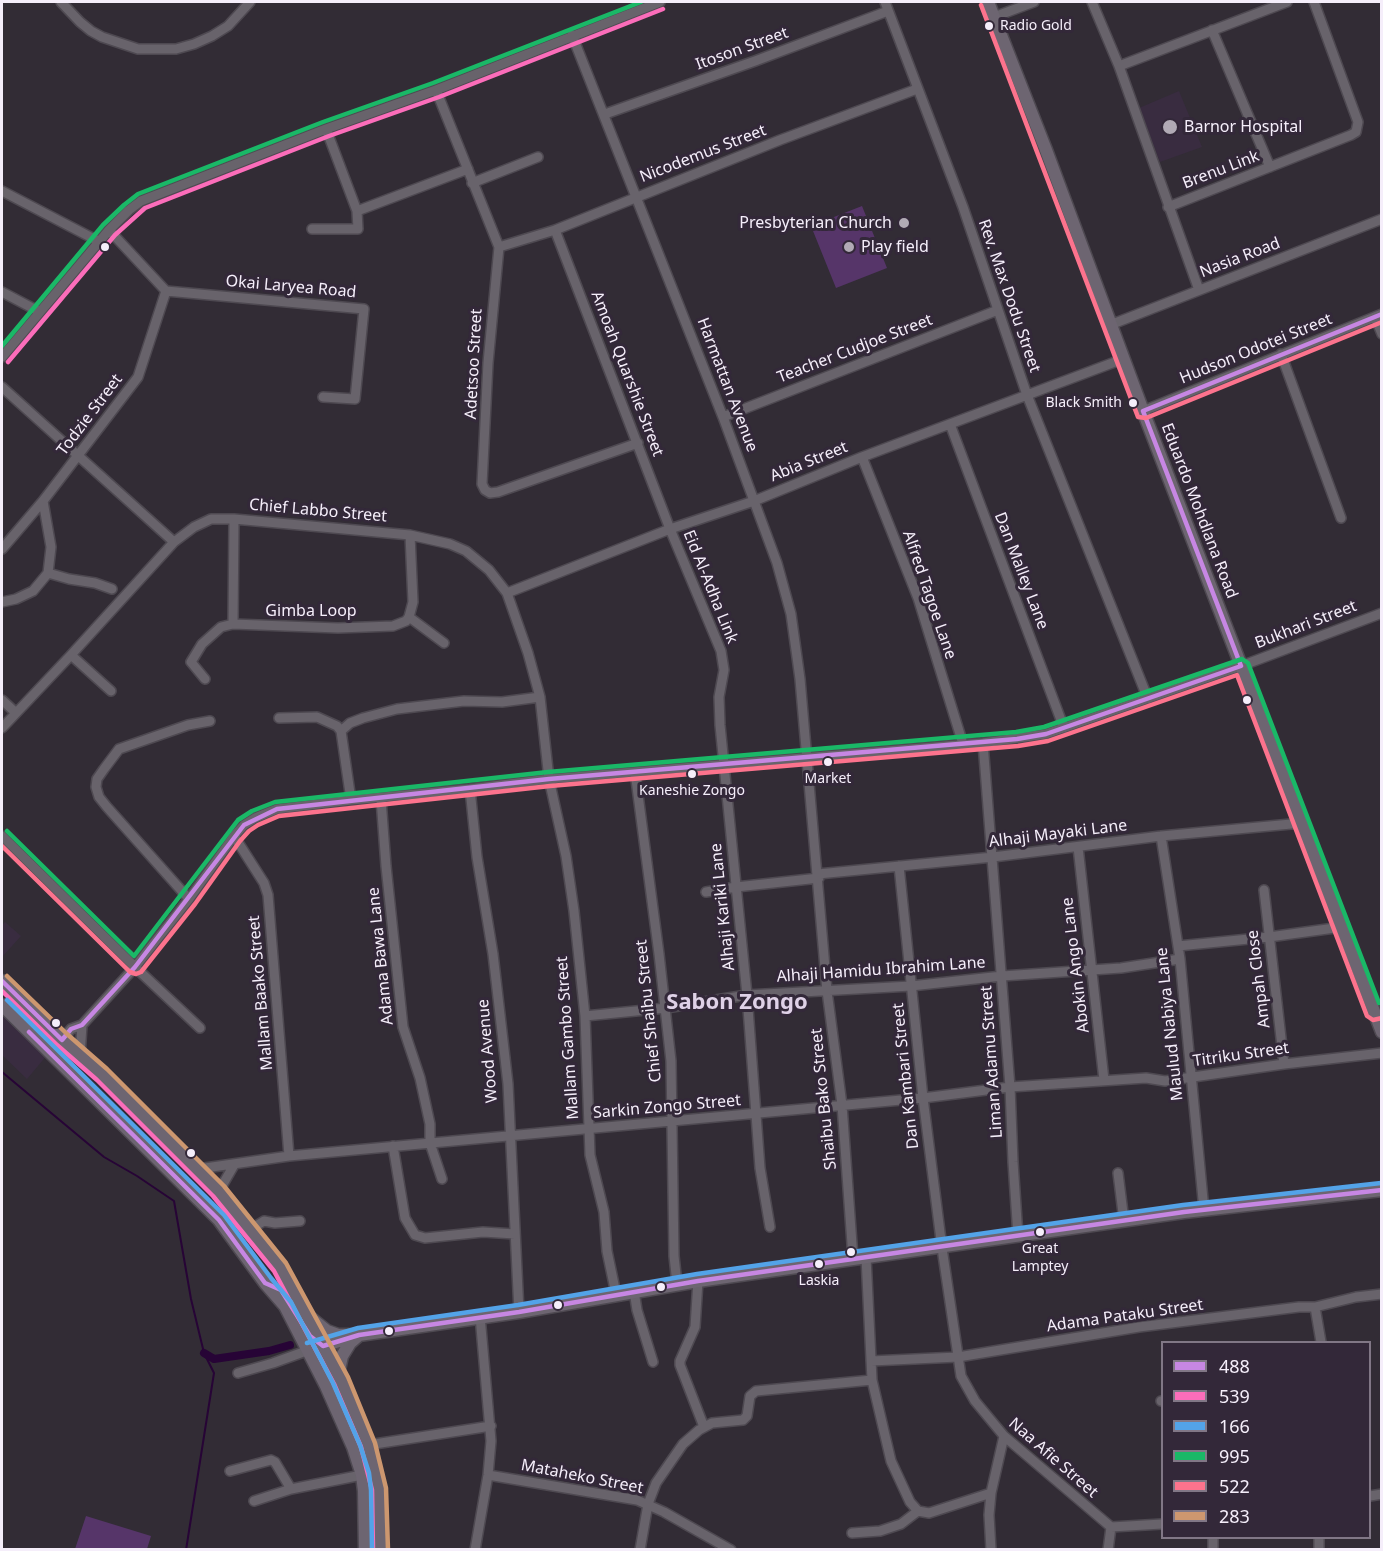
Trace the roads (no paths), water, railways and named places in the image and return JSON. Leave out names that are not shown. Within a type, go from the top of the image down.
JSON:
[{"type":"main road","name":"Eduardo Mohdlana Road","points":[[988,2],[1342,927],[1378,1011],[1382,1032]]},
{"type":"main road","points":[[2,981],[62,1040],[102,1074],[198,1169],[251,1229],[279,1267],[307,1314],[341,1381],[368,1445],[379,1489],[381,1550]]},
{"type":"main road","points":[[2,1005],[219,1220],[265,1283],[285,1306],[309,1350],[344,1427],[362,1475],[366,1513],[365,1550]]},
{"type":"main road","points":[[309,1350],[359,1335],[519,1312],[677,1284],[1204,1210],[1382,1190]]},
{"type":"main road","points":[[265,1283],[281,1290],[310,1336],[323,1346]]},
{"type":"main road","points":[[307,1314],[327,1331],[338,1335],[359,1335]]},
{"type":"main road","points":[[341,1381],[339,1370],[342,1356],[350,1343],[359,1335]]},
{"type":"street","points":[[61,2],[91,31],[138,49],[176,49],[194,44],[228,26],[250,2]]},
{"type":"street","points":[[2,357],[110,230],[141,201],[326,129],[436,90],[660,2]]},
{"type":"street","points":[[994,17],[1034,2]]},
{"type":"street","points":[[1092,2],[1119,66],[1199,290]]},
{"type":"street","points":[[1119,66],[1287,2]]},
{"type":"street","name":"Brenu Link","points":[[1168,207],[1351,135],[1358,128],[1356,114],[1314,2]]},
{"type":"street","name":"Rev. Max Dodu Street","points":[[886,6],[963,207],[1027,395],[1148,699]]},
{"type":"street","name":"Itoson Street","points":[[605,114],[755,61],[886,6]]},
{"type":"street","points":[[1212,30],[1270,167]]},
{"type":"street","name":"Harmattan Avenue","points":[[572,35],[723,417],[777,563],[791,614],[807,758]]},
{"type":"street","name":"Nicodemus Street","points":[[499,247],[555,230],[917,89]]},
{"type":"street","name":"Adetsoo Street","points":[[436,90],[499,247],[488,363],[482,484],[485,490],[490,493],[498,492],[638,443]]},
{"type":"street","points":[[312,229],[358,229],[357,211],[326,129]]},
{"type":"street","points":[[472,183],[538,157]]},
{"type":"street","points":[[357,211],[468,169]]},
{"type":"street","points":[[2,191],[100,242]]},
{"type":"street","name":"Nasia Road","points":[[1110,325],[1382,219]]},
{"type":"street","points":[[110,230],[166,291]]},
{"type":"street","name":"Amoah Quarshie Street","points":[[555,230],[670,529]]},
{"type":"street","name":"Okai Laryea Road","points":[[166,291],[364,309],[355,399],[323,397]]},
{"type":"street","name":"Todzie Street","points":[[2,549],[44,501],[138,377],[166,291]]},
{"type":"street","points":[[2,292],[40,312]]},
{"type":"street","name":"Teacher Cudjoe Street","points":[[723,417],[998,310]]},
{"type":"street","points":[[1378,315],[1382,334]]},
{"type":"street","name":"Hudson Odotei Street","points":[[1143,411],[1378,315]]},
{"type":"street","points":[[1281,354],[1341,518]]},
{"type":"street","name":"Abia Street","points":[[507,593],[670,529],[754,501],[862,457],[1123,359]]},
{"type":"street","points":[[2,387],[174,542]]},
{"type":"street","name":"Dan Malley Lane","points":[[950,424],[1064,728]]},
{"type":"street","name":"Alfred Tagoe Lane","points":[[862,457],[918,598],[963,744]]},
{"type":"street","points":[[2,602],[16,599],[33,591],[48,573],[51,547],[44,501]]},
{"type":"street","name":"Chief Labbo Street","points":[[2,728],[72,655],[174,542],[194,526],[211,519],[234,519],[410,535],[450,544],[466,551],[498,579],[507,593],[528,653],[540,697],[549,778]]},
{"type":"street","points":[[205,679],[191,662],[194,655],[212,633],[221,627],[233,624],[234,519]]},
{"type":"street","name":"Eid Al-Adha Link","points":[[670,529],[721,651],[724,670],[719,710],[725,763]]},
{"type":"street","points":[[410,535],[413,602],[410,617],[444,643]]},
{"type":"street","points":[[48,573],[112,589]]},
{"type":"street","name":"Gimba Loop","points":[[233,624],[338,628],[393,626],[410,617]]},
{"type":"street","name":"Bukhari Street","points":[[62,1040],[71,1029],[82,1024],[135,967],[244,825],[277,809],[470,789],[549,778],[983,743],[1046,734],[1380,617]]},
{"type":"street","points":[[72,655],[111,692]]},
{"type":"street","points":[[341,731],[350,723],[363,718],[397,710],[464,702],[501,702],[540,697]]},
{"type":"street","points":[[2,699],[16,713]]},
{"type":"street","points":[[279,718],[317,717],[332,723],[341,731],[351,800]]},
{"type":"street","points":[[189,899],[107,807],[99,797],[96,787],[97,780],[119,749],[182,727],[210,722]]},
{"type":"street","name":"Liman Adamu Street","points":[[983,743],[1010,1087],[1018,1236]]},
{"type":"street","name":"Shaibu Bako Street","points":[[807,758],[819,876],[827,991],[842,1105],[852,1258]]},
{"type":"street","name":"Alhaji Kariki Lane","points":[[725,763],[747,995],[760,1168],[770,1227]]},
{"type":"street","name":"Chief Shaibu Street","points":[[635,772],[671,1060],[674,1256],[677,1284]]},
{"type":"street","name":"Mallam Gambo Street","points":[[549,778],[566,856],[574,911],[585,1016],[590,1155],[604,1212],[607,1251],[616,1294]]},
{"type":"street","name":"Wood Avenue","points":[[470,789],[477,857],[498,991],[508,1084],[519,1312]]},
{"type":"street","name":"Adama Bawa Lane","points":[[381,799],[401,1016],[420,1078],[429,1124],[430,1143],[442,1179]]},
{"type":"street","name":"Alhaji Mayaki Lane","points":[[706,892],[899,866],[1161,836],[1302,823]]},
{"type":"street","points":[[2,836],[200,1028]]},
{"type":"street","name":"Mallam Baako Street","points":[[234,836],[264,883],[267,894],[289,1156]]},
{"type":"street","name":"Maulud Nabiya Lane","points":[[1161,836],[1180,959],[1204,1210]]},
{"type":"street","name":"Abokin Ango Lane","points":[[1077,847],[1104,1080]]},
{"type":"street","name":"Dan Kambari Street","points":[[899,866],[923,1098],[942,1248]]},
{"type":"street","name":"Ampah Close","points":[[1264,890],[1284,1064]]},
{"type":"street","points":[[1178,946],[1342,927]]},
{"type":"street","name":"Alhaji Hamidu Ibrahim Lane","points":[[585,1016],[666,1008],[747,995],[911,986],[1002,976],[1121,968],[1180,959]]},
{"type":"street","points":[[80,1056],[82,1024]]},
{"type":"street","name":"Titriku Street","points":[[1104,1080],[1146,1078],[1165,1081],[1382,1053]]},
{"type":"street","name":"Sarkin Zongo Street","points":[[198,1169],[234,1166],[289,1156],[1104,1080]]},
{"type":"street","points":[[393,1146],[405,1218],[415,1235],[425,1238],[483,1232],[515,1234]]},
{"type":"street","points":[[219,1191],[234,1166]]},
{"type":"street","points":[[1118,1173],[1124,1221]]},
{"type":"street","points":[[251,1229],[264,1221],[280,1223],[300,1221]]},
{"type":"street","name":"Naa Afie Street","points":[[942,1248],[963,1382],[993,1425],[1004,1436],[1111,1527]]},
{"type":"street","points":[[866,1257],[872,1380],[891,1461],[910,1502],[918,1511],[929,1513],[991,1493]]},
{"type":"street","points":[[698,1281],[695,1328],[680,1365],[704,1427]]},
{"type":"street","points":[[634,1291],[637,1311],[653,1362]]},
{"type":"street","name":"Adama Pataku Street","points":[[871,1362],[958,1357],[1139,1327],[1299,1307],[1315,1307],[1356,1297],[1382,1294]]},
{"type":"street","points":[[1315,1307],[1321,1341]]},
{"type":"street","points":[[475,1550],[488,1475],[491,1426],[480,1316]]},
{"type":"street","points":[[237,1373],[309,1350]]},
{"type":"street","points":[[640,1550],[648,1504],[656,1483],[683,1444],[704,1427],[743,1420],[747,1416],[750,1396],[756,1391],[872,1380]]},
{"type":"street","points":[[368,1445],[491,1426]]},
{"type":"street","points":[[991,1550],[989,1515],[991,1493],[1004,1436]]},
{"type":"street","points":[[230,1471],[271,1460],[275,1462],[291,1489]]},
{"type":"street","points":[[254,1501],[291,1489],[362,1475]]},
{"type":"street","name":"Mataheko Street","points":[[488,1475],[616,1496],[648,1504],[731,1550]]},
{"type":"street","points":[[852,1533],[880,1531],[901,1524],[918,1511]]},
{"type":"street","points":[[1108,1550],[1111,1527],[1161,1524]]},
{"type":"waterway","points":[[2,1072],[104,1157],[174,1201],[191,1299],[204,1353],[214,1373],[186,1550]]},
{"type":"waterway","points":[[204,1353],[214,1359],[269,1351],[290,1345]]},
{"type":"place","name":"Radio Gold","points":[[989,26]]},
{"type":"place","name":"Barnor Hospital","points":[[1170,127]]},
{"type":"place","name":"Presbyterian Church","points":[[904,223]]},
{"type":"place","name":"Play field","points":[[849,247]]},
{"type":"place","name":"Black Smith","points":[[1133,403]]},
{"type":"place","name":"Market","points":[[828,762]]},
{"type":"place","name":"Kaneshie Zongo","points":[[692,774]]},
{"type":"place","name":"Great Lamptey","points":[[1040,1232]]},
{"type":"place","name":"Laskia","points":[[819,1264]]},
{"type":"district","name":"Sabon Zongo","points":[[737,1003]]}]
